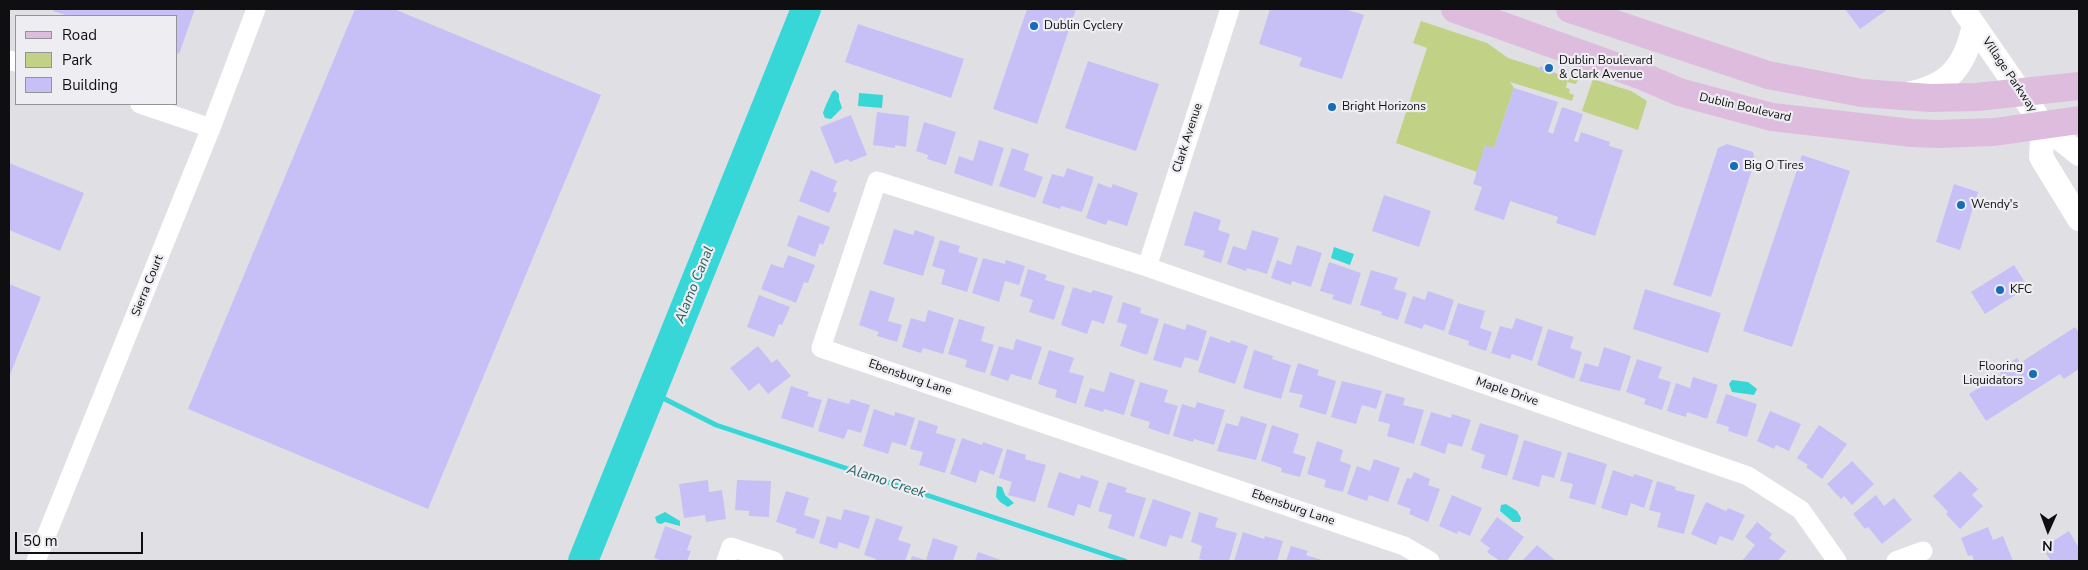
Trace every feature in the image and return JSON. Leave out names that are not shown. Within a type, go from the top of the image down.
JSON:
[{"type":"main road","name":"Dublin Boulevard","points":[[1455,9],[1640,75],[1679,92],[1772,117],[1912,133],[1994,132],[2079,120]]},
{"type":"main road","points":[[1570,9],[1768,75],[1862,93],[1930,98],[2021,93],[2079,86]]},
{"type":"street","name":"Sierra Court","points":[[36,561],[211,128],[256,9]]},
{"type":"street","name":"Clark Avenue","points":[[1147,267],[1230,9]]},
{"type":"street","name":"Village Parkway","points":[[1969,17],[2043,125],[2079,154]]},
{"type":"street","name":"Village Parkway","points":[[1898,96],[1919,92],[1946,80],[1957,69],[1971,42],[1969,17]]},
{"type":"street","points":[[143,105],[211,128]]},
{"type":"street","name":"Village Parkway","points":[[2043,125],[2041,157],[2079,219]]},
{"type":"street","name":"Ebensburg Lane","points":[[1147,267],[877,181],[821,348],[1404,546],[1430,561]]},
{"type":"street","name":"Maple Drive","points":[[1147,267],[1748,476],[1801,510],[1837,561]]},
{"type":"street","points":[[1896,561],[1923,551]]},
{"type":"street","points":[[729,554],[774,561]]},
{"type":"green space","points":[[1421,21],[1487,43],[1508,58],[1571,78],[1579,77],[1576,84],[1567,82],[1566,88],[1570,89],[1569,93],[1574,95],[1572,101],[1510,82],[1514,88],[1494,148],[1485,146],[1477,172],[1396,143],[1427,48],[1413,43]]},
{"type":"green space","points":[[1593,79],[1631,91],[1647,101],[1638,130],[1582,111]]},
{"type":"water","points":[[835,90],[839,94],[842,108],[831,119],[825,118],[824,110],[832,92]]},
{"type":"water","points":[[859,93],[883,95],[882,108],[858,106]]},
{"type":"water","points":[[1334,247],[1354,254],[1350,265],[1331,258]]},
{"type":"water","points":[[1732,380],[1748,382],[1757,389],[1754,395],[1732,392],[1729,384]]},
{"type":"water","points":[[997,486],[1002,487],[1005,495],[1014,503],[1008,507],[1000,502],[996,497]]},
{"type":"water","points":[[1506,504],[1517,511],[1521,518],[1520,522],[1513,522],[1500,511],[1501,505]]},
{"type":"water","points":[[665,512],[680,521],[680,526],[665,522],[657,523],[655,517]]},
{"type":"building","points":[[54,9],[195,9],[179,54],[178,15],[66,15],[53,11]]},
{"type":"building","points":[[355,9],[394,9],[601,95],[428,509],[188,409]]},
{"type":"building","points":[[1027,9],[1076,9],[1037,124],[993,109]]},
{"type":"building","points":[[1270,9],[1345,9],[1364,15],[1342,79],[1299,66],[1302,58],[1259,44]]},
{"type":"building","points":[[1845,9],[1888,9],[1860,29]]},
{"type":"building","points":[[858,24],[964,59],[951,98],[845,62]]},
{"type":"building","points":[[1088,61],[1159,84],[1136,151],[1065,128]]},
{"type":"building","points":[[1540,66],[1554,71],[1553,75],[1539,70]]},
{"type":"building","points":[[1514,88],[1558,102],[1548,132],[1553,134],[1562,107],[1583,114],[1574,141],[1578,142],[1581,132],[1610,142],[1609,146],[1623,150],[1595,236],[1556,223],[1558,217],[1510,201],[1504,220],[1474,210],[1482,187],[1473,184],[1485,145],[1494,148]]},
{"type":"building","points":[[877,112],[909,116],[906,147],[895,145],[895,148],[873,145]]},
{"type":"building","points":[[851,115],[867,155],[850,162],[848,159],[835,164],[820,127]]},
{"type":"building","points":[[924,122],[956,132],[946,165],[927,159],[928,155],[916,151]]},
{"type":"building","points":[[979,140],[1004,148],[992,186],[954,173],[959,156],[973,161]]},
{"type":"building","points":[[1727,144],[1753,152],[1755,160],[1711,297],[1673,285],[1718,148]]},
{"type":"building","points":[[1012,148],[1029,154],[1024,170],[1043,177],[1035,198],[999,186]]},
{"type":"building","points":[[1802,155],[1850,171],[1792,347],[1743,331]]},
{"type":"building","points":[[9,163],[84,193],[60,251],[9,230]]},
{"type":"building","points":[[1067,168],[1094,177],[1082,212],[1061,206],[1060,209],[1042,203],[1052,174],[1064,177]]},
{"type":"building","points":[[811,170],[837,181],[833,191],[837,193],[829,213],[799,201]]},
{"type":"building","points":[[1098,183],[1111,188],[1113,184],[1138,193],[1127,226],[1108,220],[1106,225],[1086,218]]},
{"type":"building","name":"Wendy's","points":[[1954,184],[1978,192],[1960,250],[1936,242]]},
{"type":"building","points":[[1384,195],[1431,211],[1419,247],[1372,231]]},
{"type":"building","points":[[1194,211],[1221,220],[1218,230],[1230,234],[1221,263],[1203,257],[1205,251],[1184,245]]},
{"type":"building","points":[[798,215],[830,227],[823,245],[820,243],[815,257],[787,246]]},
{"type":"building","points":[[894,229],[913,235],[915,230],[935,237],[923,276],[883,264]]},
{"type":"building","points":[[1252,230],[1279,238],[1267,274],[1247,268],[1246,271],[1227,264],[1233,246],[1246,250]]},
{"type":"building","points":[[940,240],[960,246],[958,252],[978,258],[967,292],[941,284],[945,270],[932,266]]},
{"type":"building","points":[[1297,245],[1322,253],[1311,287],[1292,281],[1291,285],[1271,278],[1277,260],[1291,265]]},
{"type":"building","points":[[788,255],[815,265],[808,283],[804,282],[796,303],[761,289],[771,264],[783,268]]},
{"type":"building","points":[[983,258],[1005,264],[1006,260],[1025,266],[1019,285],[1005,281],[999,302],[972,293]]},
{"type":"building","points":[[1329,262],[1361,273],[1351,305],[1332,299],[1334,295],[1320,291]]},
{"type":"building","name":"KFC","points":[[2014,265],[2028,287],[1985,314],[1971,292]]},
{"type":"building","points":[[1028,269],[1047,275],[1045,280],[1065,286],[1054,320],[1029,312],[1033,300],[1020,296]]},
{"type":"building","points":[[1371,270],[1398,278],[1394,289],[1407,293],[1398,320],[1381,315],[1382,312],[1360,305]]},
{"type":"building","points":[[9,284],[41,297],[9,377]]},
{"type":"building","points":[[1073,287],[1091,293],[1093,290],[1113,296],[1104,324],[1092,320],[1087,334],[1061,325]]},
{"type":"building","points":[[1645,289],[1721,313],[1708,353],[1633,329]]},
{"type":"building","points":[[870,290],[895,298],[888,321],[902,325],[897,342],[877,336],[879,332],[859,325]]},
{"type":"building","points":[[1428,291],[1454,300],[1444,331],[1424,324],[1422,329],[1404,323],[1413,296],[1425,300]]},
{"type":"building","points":[[759,295],[790,307],[782,325],[779,324],[774,337],[747,327]]},
{"type":"building","points":[[1123,302],[1141,308],[1140,313],[1159,319],[1147,355],[1120,346],[1127,325],[1117,322]]},
{"type":"building","points":[[1458,303],[1485,311],[1480,328],[1492,332],[1486,351],[1468,345],[1469,341],[1448,334]]},
{"type":"building","points":[[928,310],[954,318],[943,354],[923,348],[921,353],[902,347],[911,318],[925,322]]},
{"type":"building","points":[[1516,318],[1543,327],[1532,361],[1512,354],[1510,359],[1491,353],[1500,326],[1512,329]]},
{"type":"building","points":[[959,319],[985,327],[981,341],[994,345],[985,373],[965,367],[967,360],[948,354]]},
{"type":"building","points":[[1164,323],[1185,330],[1187,324],[1207,331],[1198,361],[1185,357],[1181,368],[1153,360]]},
{"type":"building","points":[[2075,327],[2079,333],[2079,369],[2064,379],[2060,374],[1986,421],[1969,394],[2001,374],[1999,370],[2017,358],[2020,363]]},
{"type":"building","points":[[1548,329],[1574,337],[1570,348],[1582,352],[1574,379],[1537,365]]},
{"type":"building","points":[[1210,336],[1230,343],[1231,340],[1248,346],[1235,384],[1198,372]]},
{"type":"building","points":[[1016,339],[1042,347],[1031,380],[1011,374],[1008,381],[990,375],[999,346],[1013,350]]},
{"type":"building","points":[[758,346],[772,363],[777,359],[791,376],[768,394],[759,383],[749,391],[730,368]]},
{"type":"building","points":[[1604,347],[1631,356],[1620,391],[1579,381],[1585,363],[1598,367]]},
{"type":"building","points":[[1049,350],[1074,358],[1069,372],[1084,376],[1076,404],[1055,397],[1057,390],[1038,384]]},
{"type":"building","points":[[1254,350],[1273,356],[1272,359],[1291,365],[1281,399],[1243,388]]},
{"type":"building","points":[[1637,359],[1662,367],[1658,378],[1671,382],[1662,410],[1644,404],[1646,399],[1626,392]]},
{"type":"building","points":[[1298,363],[1319,370],[1317,375],[1336,381],[1326,415],[1299,407],[1303,395],[1289,392]]},
{"type":"building","points":[[1110,372],[1135,380],[1124,415],[1104,409],[1103,412],[1084,406],[1090,388],[1104,392]]},
{"type":"building","points":[[1693,377],[1718,385],[1707,419],[1687,412],[1686,417],[1667,411],[1676,383],[1690,388]]},
{"type":"building","points":[[1342,381],[1382,391],[1376,409],[1362,405],[1356,424],[1331,417]]},
{"type":"building","points":[[1140,382],[1168,390],[1164,402],[1178,406],[1169,435],[1148,428],[1150,422],[1130,416]]},
{"type":"building","points":[[791,386],[809,392],[807,396],[822,400],[813,428],[781,418]]},
{"type":"building","points":[[1386,393],[1405,398],[1403,405],[1424,410],[1414,444],[1387,436],[1390,424],[1378,421]]},
{"type":"building","points":[[1726,394],[1757,404],[1747,437],[1728,431],[1729,427],[1716,423]]},
{"type":"building","points":[[828,398],[849,404],[851,399],[870,405],[861,433],[848,429],[844,439],[818,431]]},
{"type":"building","points":[[1197,402],[1225,410],[1214,445],[1194,439],[1193,442],[1173,436],[1182,404],[1195,408]]},
{"type":"building","points":[[874,409],[894,416],[895,412],[915,418],[906,446],[892,442],[888,454],[863,446]]},
{"type":"building","points":[[1770,411],[1801,424],[1789,451],[1776,445],[1774,449],[1757,441]]},
{"type":"building","points":[[1431,412],[1451,418],[1452,414],[1471,420],[1462,447],[1448,443],[1445,454],[1420,445]]},
{"type":"building","points":[[1241,416],[1267,424],[1256,460],[1217,451],[1226,423],[1238,426]]},
{"type":"building","points":[[919,420],[938,426],[936,433],[956,439],[945,473],[919,465],[923,452],[910,449]]},
{"type":"building","points":[[1480,423],[1519,435],[1507,476],[1481,468],[1485,455],[1471,450]]},
{"type":"building","points":[[1272,425],[1299,434],[1293,453],[1306,457],[1300,477],[1281,472],[1282,468],[1261,461]]},
{"type":"building","points":[[1819,425],[1847,444],[1822,479],[1806,467],[1808,465],[1797,458]]},
{"type":"building","points":[[962,438],[982,445],[983,442],[1003,449],[994,475],[980,470],[976,483],[950,474]]},
{"type":"building","points":[[1524,440],[1562,452],[1554,478],[1542,475],[1539,487],[1512,479]]},
{"type":"building","points":[[1317,441],[1343,450],[1340,461],[1351,465],[1343,492],[1324,487],[1326,480],[1307,474]]},
{"type":"building","points":[[1007,449],[1026,455],[1025,459],[1046,465],[1035,502],[1008,495],[1012,482],[999,478]]},
{"type":"building","points":[[1568,452],[1607,464],[1595,505],[1569,498],[1573,484],[1560,481]]},
{"type":"building","points":[[1374,459],[1400,468],[1388,502],[1369,495],[1367,501],[1347,494],[1357,466],[1370,471]]},
{"type":"building","points":[[1852,461],[1874,484],[1852,505],[1844,496],[1841,499],[1827,484]]},
{"type":"building","points":[[1613,470],[1633,477],[1634,474],[1653,480],[1644,508],[1631,503],[1627,516],[1601,508]]},
{"type":"building","points":[[1960,471],[1978,489],[1972,495],[1983,506],[1960,529],[1933,496]]},
{"type":"building","points":[[1059,472],[1080,479],[1081,475],[1099,481],[1090,508],[1078,504],[1074,516],[1047,507]]},
{"type":"building","points":[[1414,472],[1430,479],[1428,485],[1440,489],[1428,522],[1409,514],[1411,509],[1397,504],[1407,478],[1411,479]]},
{"type":"building","points":[[708,480],[709,492],[722,490],[726,519],[706,522],[705,515],[684,518],[679,484]]},
{"type":"building","points":[[737,480],[771,481],[769,517],[749,516],[749,511],[735,510]]},
{"type":"building","points":[[1657,481],[1676,487],[1675,490],[1695,495],[1684,534],[1657,527],[1661,513],[1649,510]]},
{"type":"building","points":[[1108,482],[1127,488],[1125,492],[1146,498],[1134,537],[1108,528],[1112,515],[1098,511]]},
{"type":"building","points":[[786,491],[809,498],[804,515],[820,520],[814,539],[795,533],[797,529],[776,522]]},
{"type":"building","points":[[1452,495],[1482,508],[1470,536],[1458,531],[1457,534],[1439,526]]},
{"type":"building","points":[[1876,495],[1884,506],[1894,498],[1912,520],[1882,544],[1868,527],[1865,529],[1853,514]]},
{"type":"building","points":[[1153,499],[1191,512],[1182,539],[1170,535],[1166,547],[1139,538]]},
{"type":"building","points":[[1706,502],[1726,511],[1728,508],[1745,515],[1733,541],[1720,536],[1716,545],[1691,534]]},
{"type":"building","points":[[844,509],[870,516],[859,549],[839,542],[837,549],[819,543],[827,516],[841,520]]},
{"type":"building","points":[[1199,512],[1218,518],[1215,527],[1237,533],[1229,561],[1199,559],[1202,546],[1191,542]]},
{"type":"building","points":[[1497,517],[1524,537],[1507,561],[1500,561],[1487,552],[1490,548],[1480,541]]},
{"type":"building","points":[[876,518],[903,527],[898,540],[911,544],[905,561],[876,561],[876,559],[864,555]]},
{"type":"building","points":[[1757,522],[1772,534],[1769,538],[1786,551],[1778,561],[1742,561],[1755,545],[1745,537]]},
{"type":"building","points":[[665,526],[692,536],[687,550],[691,551],[687,561],[663,561],[654,558]]},
{"type":"building","points":[[1988,527],[1993,540],[2003,536],[2013,561],[1974,561],[1972,555],[1968,556],[1961,538]]},
{"type":"building","points":[[2069,531],[2079,548],[2079,561],[2051,561],[2042,548]]},
{"type":"building","points":[[1243,532],[1264,539],[1265,536],[1283,541],[1277,561],[1234,561]]},
{"type":"building","points":[[933,538],[958,546],[953,561],[910,561],[912,556],[926,560]]},
{"type":"building","points":[[1537,545],[1556,561],[1522,561]]},
{"type":"building","points":[[1291,546],[1308,551],[1306,555],[1325,561],[1286,561]]},
{"type":"building","points":[[978,552],[1004,561],[975,561]]},
{"type":"waterway","name":"Alamo Canal","points":[[583,561],[806,9]]},
{"type":"waterway","name":"Alamo Creek","points":[[651,392],[716,425],[1125,561]]},
{"type":"place","name":"Dublin Cyclery","points":[[1034,26]]},
{"type":"place","name":"Dublin Boulevard & Clark Avenue","points":[[1549,68]]},
{"type":"place","name":"Bright Horizons","points":[[1332,107]]},
{"type":"place","name":"Big O Tires","points":[[1734,166]]},
{"type":"place","name":"Wendy's","points":[[1961,205]]},
{"type":"place","name":"KFC","points":[[2000,290]]},
{"type":"place","name":"Flooring Liquidators","points":[[2033,374]]}]
